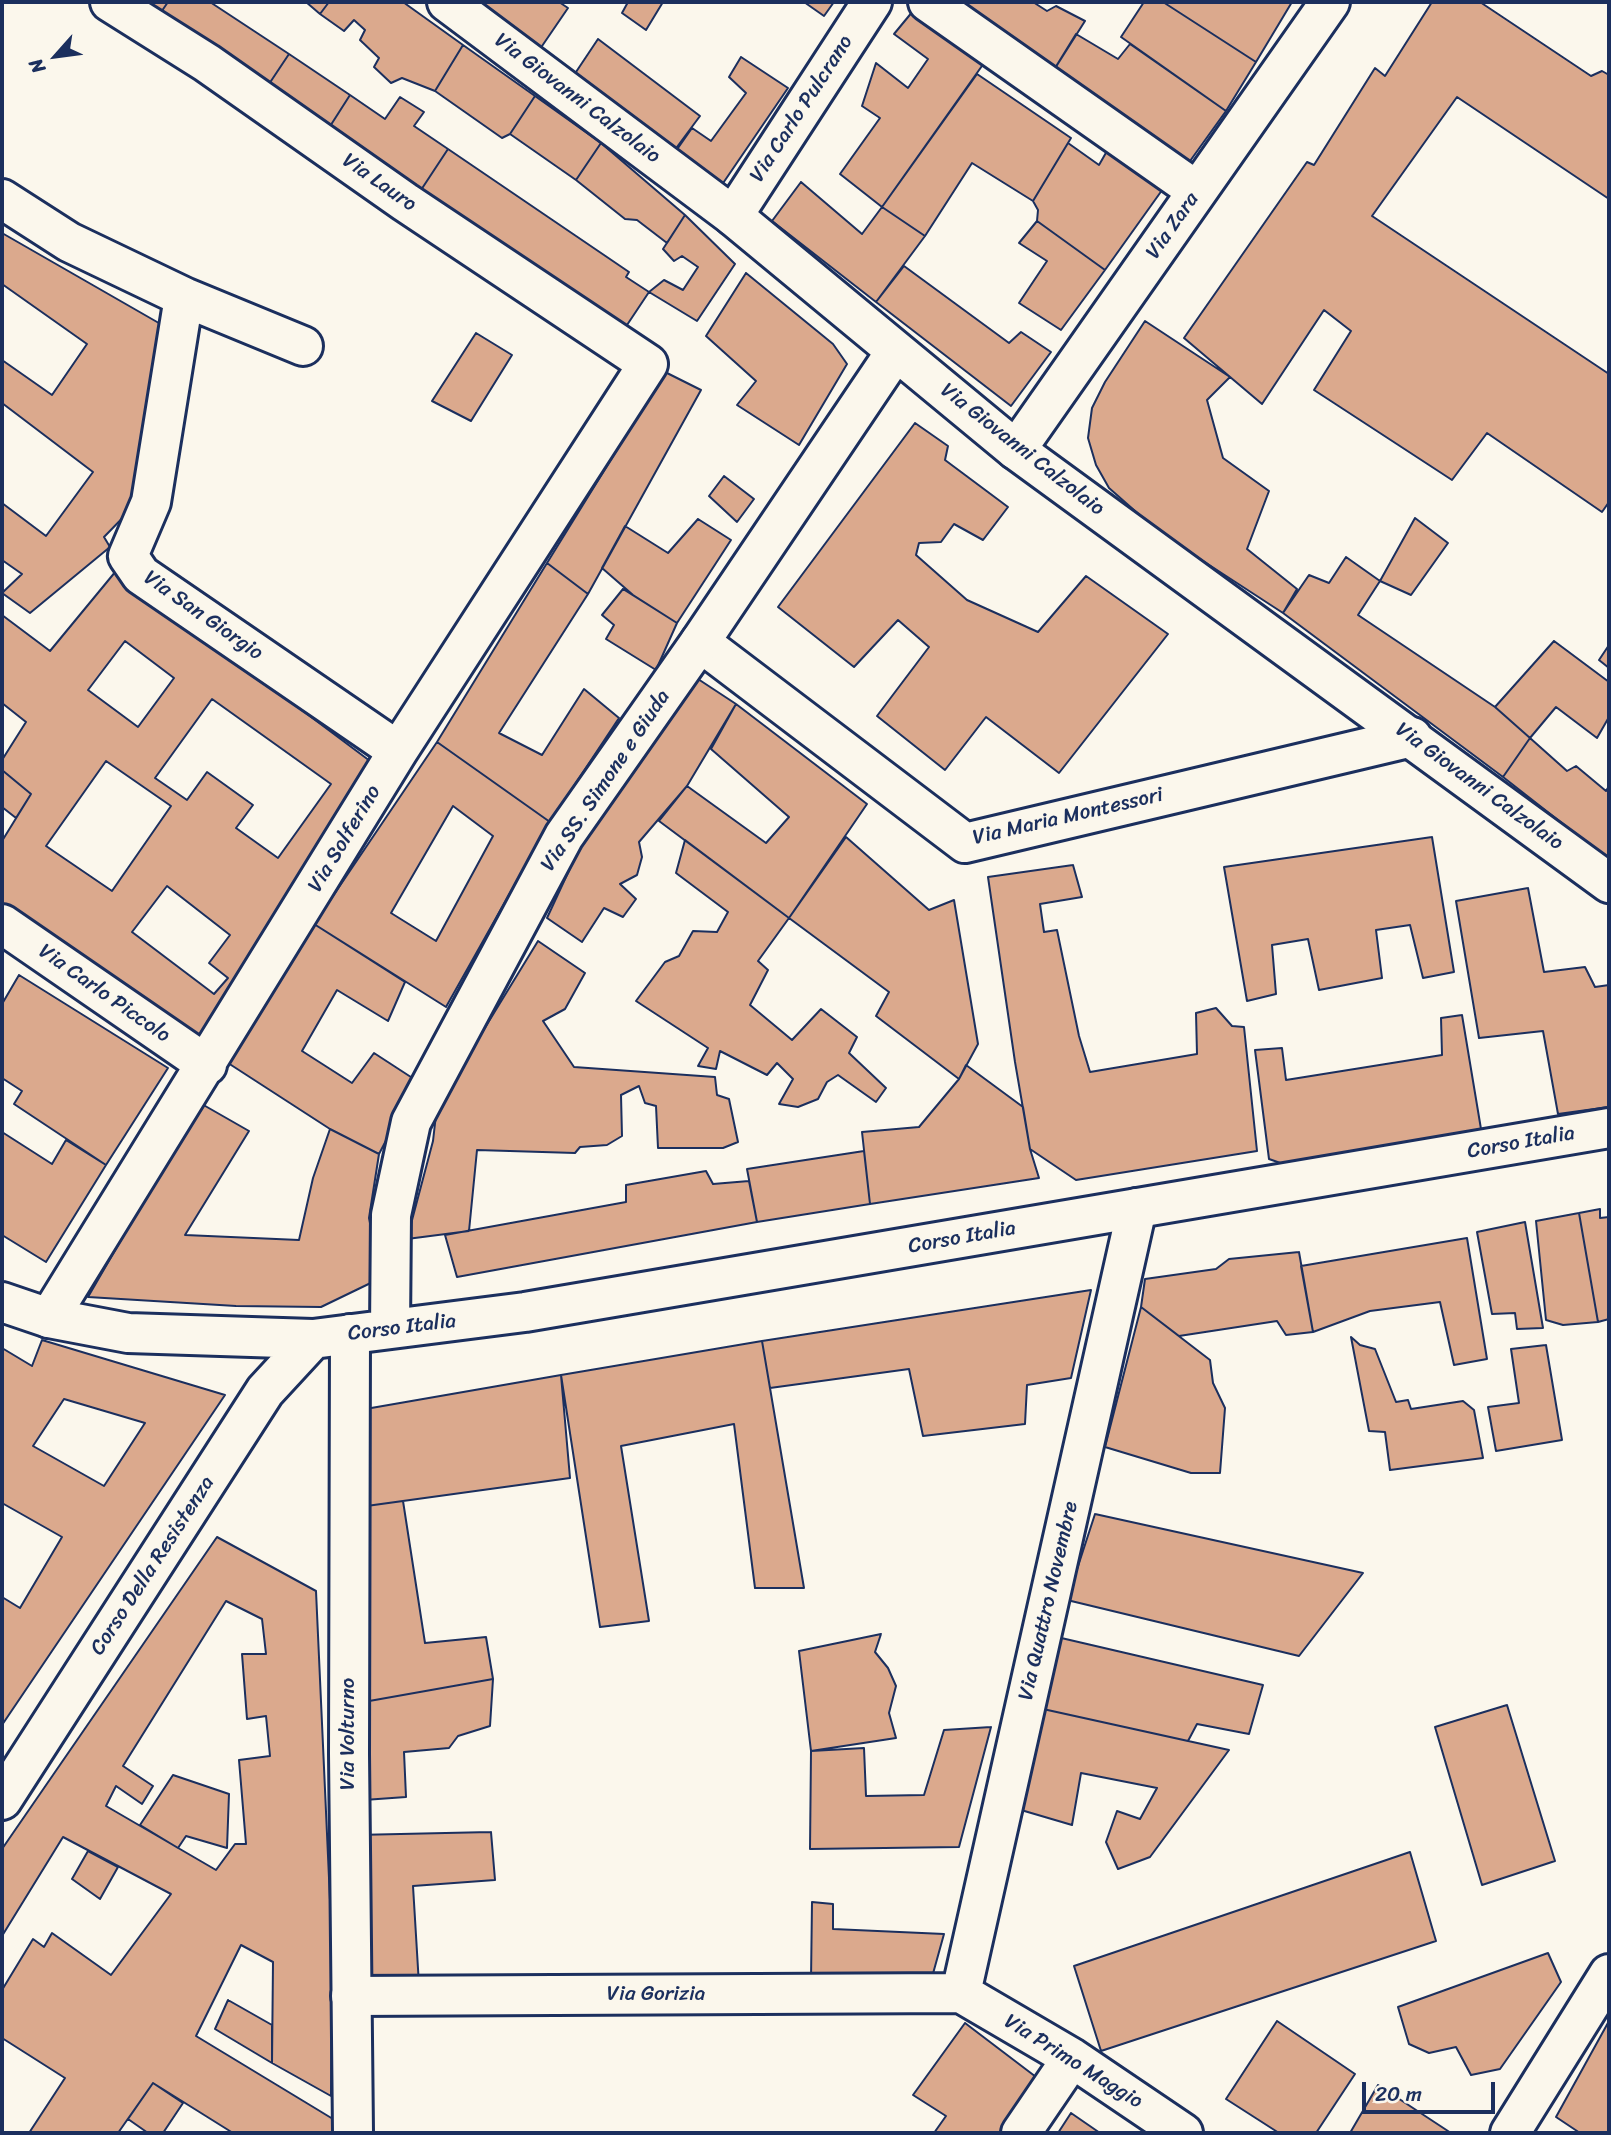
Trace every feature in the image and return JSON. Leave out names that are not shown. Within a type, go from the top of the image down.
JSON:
[{"type":"street","name":"Via Lauro","points":[[110,2],[206,63],[405,202],[648,364]]},
{"type":"street","name":"Via Giovanni Calzolaio","points":[[447,2],[733,216],[1016,450],[1609,883]]},
{"type":"street","name":"Via Carlo Pulcrano","points":[[733,216],[872,2]]},
{"type":"street","points":[[928,2],[1197,191]]},
{"type":"street","name":"Via Zara","points":[[1016,450],[1330,2]]},
{"type":"street","points":[[2,199],[69,243],[184,297],[303,346]]},
{"type":"street","name":"Via San Giorgio","points":[[184,297],[151,502],[128,556],[141,575],[398,751]]},
{"type":"street","name":"Via SS. Simone e Giuda","points":[[390,1329],[391,1215],[411,1122],[564,836],[701,642],[896,351]]},
{"type":"street","name":"Via Solferino","points":[[49,1318],[398,751],[648,364]]},
{"type":"street","name":"Via Maria Montessori","points":[[701,642],[965,843],[1412,737]]},
{"type":"street","name":"Via Carlo Piccolo","points":[[7,940],[207,1065]]},
{"type":"street","name":"Corso Italia","points":[[2,1302],[49,1318],[128,1333],[331,1336],[525,1312],[1609,1128]]},
{"type":"street","name":"Via Quattro Novembre","points":[[961,1993],[1137,1209]]},
{"type":"street","name":"Corso Della Resistenza","points":[[2,1800],[265,1391],[331,1336]]},
{"type":"street","name":"Via Volturno","points":[[331,1336],[349,1754],[354,2133]]},
{"type":"street","points":[[1510,2133],[1609,1974]]},
{"type":"street","name":"Via Gorizia","points":[[351,1996],[961,1993]]},
{"type":"street","name":"Via Primo Maggio","points":[[961,1993],[1072,2058],[1183,2133]]},
{"type":"street","points":[[1021,2133],[1072,2058]]},
{"type":"building","points":[[134,2],[168,2],[157,18]]},
{"type":"building","points":[[168,2],[210,2],[289,54],[265,90],[157,18]]},
{"type":"building","points":[[306,2],[329,2],[320,14]]},
{"type":"building","points":[[329,2],[403,2],[463,45],[435,91],[402,78],[391,83],[374,67],[379,58],[360,40],[365,30],[354,20],[344,31],[320,14]]},
{"type":"building","points":[[472,2],[559,2],[568,8],[540,49]]},
{"type":"building","points":[[628,2],[663,2],[646,30],[622,13]]},
{"type":"building","points":[[804,2],[834,2],[824,16]]},
{"type":"building","points":[[947,2],[1033,2],[1047,11],[1056,6],[1085,21],[1052,73]]},
{"type":"building","points":[[1144,2],[1163,2],[1256,62],[1226,111],[1121,37]]},
{"type":"building","points":[[1163,2],[1292,2],[1256,62]]},
{"type":"building","points":[[1432,2],[1480,2],[1591,76],[1602,71],[1609,75],[1609,199],[1457,97],[1372,216],[1609,374],[1609,502],[1602,512],[1487,433],[1452,480],[1314,390],[1351,331],[1324,310],[1262,404],[1184,338],[1307,162],[1314,165],[1375,68],[1385,76]]},
{"type":"building","points":[[913,11],[989,56],[882,207],[840,174],[880,118],[862,106],[876,63],[908,88],[928,59],[894,34]]},
{"type":"building","points":[[1076,34],[1118,59],[1130,44],[1226,111],[1185,168],[1052,73]]},
{"type":"building","points":[[598,39],[700,116],[674,151],[572,78]]},
{"type":"building","points":[[463,45],[535,96],[510,134],[502,138],[435,91]]},
{"type":"building","points":[[289,54],[350,95],[327,131],[265,90]]},
{"type":"building","points":[[741,57],[788,88],[717,192],[671,158],[692,128],[711,141],[746,93],[729,77]]},
{"type":"building","points":[[977,74],[1071,138],[1033,201],[972,163],[925,236],[882,207]]},
{"type":"building","points":[[350,95],[385,119],[400,97],[424,112],[414,126],[448,149],[419,193],[327,131]]},
{"type":"building","points":[[535,96],[601,143],[576,180],[510,134]]},
{"type":"building","points":[[601,143],[685,215],[667,243],[637,220],[625,219],[576,180]]},
{"type":"building","points":[[1068,143],[1099,165],[1111,144],[1165,186],[1105,270],[1037,221],[1038,210],[1033,201]]},
{"type":"building","points":[[448,149],[629,272],[626,277],[649,292],[623,331],[419,193]]},
{"type":"building","points":[[801,182],[862,234],[882,207],[925,236],[876,302],[772,221]]},
{"type":"building","points":[[685,215],[735,264],[697,321],[649,292],[664,280],[683,290],[698,267],[682,256],[674,261],[663,249]]},
{"type":"building","points":[[1037,221],[1105,270],[1061,330],[1019,303],[1047,261],[1019,243]]},
{"type":"building","points":[[2,233],[171,330],[141,499],[104,537],[110,547],[30,613],[2,593],[22,574],[2,560],[2,503],[46,536],[93,472],[2,403],[2,360],[52,395],[87,344],[2,284]]},
{"type":"building","points":[[904,266],[1009,343],[1021,332],[1051,352],[1011,406],[876,302]]},
{"type":"building","points":[[746,273],[833,344],[847,364],[799,445],[737,405],[756,381],[706,336]]},
{"type":"building","points":[[1145,321],[1230,377],[1207,400],[1223,458],[1269,491],[1247,549],[1297,589],[1283,613],[1160,533],[1109,488],[1096,465],[1088,438],[1092,408],[1105,382]]},
{"type":"building","points":[[476,333],[512,355],[471,421],[432,401]]},
{"type":"building","points":[[665,372],[701,390],[588,594],[547,563]]},
{"type":"building","points":[[915,423],[948,446],[945,460],[1008,507],[983,540],[954,524],[941,542],[919,543],[916,555],[967,600],[1038,632],[1086,576],[1168,634],[1059,773],[986,717],[945,770],[877,716],[929,647],[898,620],[854,667],[778,607]]},
{"type":"building","points":[[724,476],[754,499],[737,522],[709,496]]},
{"type":"building","points":[[1415,518],[1448,543],[1411,595],[1380,581]]},
{"type":"building","points":[[698,519],[731,540],[677,623],[633,595],[602,568],[625,526],[668,553]]},
{"type":"building","points":[[1346,557],[1380,581],[1358,615],[1495,707],[1530,738],[1503,777],[1283,613],[1309,575],[1329,583]]},
{"type":"building","points":[[547,563],[588,594],[499,733],[542,755],[584,689],[619,718],[550,822],[437,742]]},
{"type":"building","points":[[116,571],[382,770],[203,1050],[2,913],[2,841],[31,794],[2,770],[2,760],[26,722],[2,703],[2,615],[50,651]],"holes":[[[125,641],[174,678],[138,727],[88,690]],[[212,699],[331,784],[278,858],[236,828],[253,805],[207,772],[187,800],[155,778]],[[106,761],[171,806],[112,891],[46,846]],[[167,886],[230,935],[209,963],[228,978],[214,994],[132,932]]]},
{"type":"building","points":[[623,589],[677,623],[656,670],[606,639],[614,625],[602,615]]},
{"type":"building","points":[[1554,641],[1609,682],[1609,717],[1597,738],[1556,707],[1530,738],[1495,707]]},
{"type":"building","points":[[1609,645],[1609,668],[1599,660]]},
{"type":"building","points":[[698,679],[736,704],[687,786],[639,842],[642,857],[637,875],[620,884],[636,899],[623,917],[604,908],[582,942],[547,918],[584,838]]},
{"type":"building","points":[[736,704],[867,804],[789,918],[659,821],[687,786],[766,843],[789,817],[711,749]]},
{"type":"building","points":[[1530,738],[1567,771],[1576,766],[1606,791],[1609,786],[1609,860],[1503,777]]},
{"type":"building","points":[[437,742],[550,822],[446,1007],[314,924]],"holes":[[[453,806],[493,836],[436,941],[391,913]]]},
{"type":"building","points":[[2,770],[31,794],[16,818],[2,807]]},
{"type":"building","points":[[846,837],[929,910],[954,900],[978,1044],[959,1079],[876,1016],[889,992],[789,918]]},
{"type":"building","points":[[1432,837],[1454,972],[1423,978],[1410,925],[1376,930],[1382,978],[1319,990],[1308,939],[1272,945],[1276,994],[1247,1001],[1224,867]]},
{"type":"building","points":[[685,840],[789,918],[758,961],[768,970],[750,1005],[792,1040],[821,1009],[857,1037],[849,1053],[886,1088],[876,1102],[838,1075],[827,1082],[818,1099],[798,1107],[779,1104],[793,1079],[777,1063],[767,1075],[720,1051],[716,1069],[698,1066],[708,1048],[636,1001],[665,962],[679,956],[693,931],[717,932],[728,912],[676,873]]},
{"type":"building","points":[[1073,865],[1082,897],[1040,904],[1044,932],[1057,930],[1079,1036],[1090,1072],[1197,1054],[1196,1013],[1216,1008],[1232,1026],[1244,1027],[1257,1151],[1076,1180],[1030,1149],[988,877]]},
{"type":"building","points":[[1528,888],[1544,972],[1585,967],[1595,987],[1609,985],[1609,1107],[1558,1114],[1543,1031],[1479,1038],[1456,901]]},
{"type":"building","points":[[314,924],[405,982],[388,1021],[337,990],[302,1051],[352,1083],[374,1053],[417,1081],[379,1154],[330,1129],[228,1063]]},
{"type":"building","points":[[538,941],[585,973],[565,1009],[543,1021],[574,1067],[715,1077],[717,1095],[729,1099],[738,1142],[723,1148],[658,1148],[656,1106],[645,1103],[639,1086],[621,1095],[622,1136],[607,1145],[580,1147],[575,1153],[477,1150],[469,1231],[407,1239],[433,1141],[437,1106]]},
{"type":"building","points":[[19,975],[168,1068],[106,1165],[14,1104],[22,1091],[2,1078],[2,1004]]},
{"type":"building","points":[[1462,1015],[1481,1129],[1286,1165],[1269,1159],[1255,1050],[1282,1048],[1286,1080],[1442,1055],[1441,1018]]},
{"type":"building","points":[[966,1065],[1023,1107],[1030,1149],[1039,1178],[870,1204],[862,1132],[919,1127],[959,1079]]},
{"type":"building","points":[[200,1103],[249,1131],[185,1235],[299,1240],[313,1178],[330,1129],[379,1154],[369,1218],[381,1278],[321,1307],[236,1306],[88,1297]]},
{"type":"building","points":[[2,1132],[52,1164],[66,1140],[106,1165],[46,1262],[2,1235]]},
{"type":"building","points":[[864,1151],[870,1204],[757,1222],[747,1169]]},
{"type":"building","points":[[706,1171],[713,1184],[749,1181],[757,1222],[457,1277],[445,1235],[626,1202],[626,1185]]},
{"type":"building","points":[[1600,1209],[1600,1218],[1609,1217],[1609,1319],[1598,1322],[1579,1213]]},
{"type":"building","points":[[1579,1213],[1598,1322],[1563,1325],[1546,1320],[1536,1221]]},
{"type":"building","points":[[1525,1222],[1543,1328],[1517,1329],[1515,1313],[1492,1314],[1477,1232]]},
{"type":"building","points":[[1467,1238],[1487,1359],[1454,1365],[1440,1302],[1370,1311],[1313,1332],[1301,1266]]},
{"type":"building","points":[[1299,1252],[1313,1332],[1286,1335],[1277,1321],[1179,1336],[1141,1307],[1145,1279],[1216,1269],[1229,1259]]},
{"type":"building","points":[[1091,1290],[1071,1378],[1027,1385],[1025,1424],[923,1436],[909,1369],[770,1388],[762,1341]]},
{"type":"building","points":[[1141,1307],[1210,1360],[1213,1383],[1225,1408],[1220,1473],[1191,1473],[1105,1447]]},
{"type":"building","points":[[1351,1337],[1360,1345],[1375,1349],[1396,1402],[1408,1400],[1411,1409],[1463,1401],[1474,1410],[1483,1458],[1390,1470],[1385,1432],[1369,1431]]},
{"type":"building","points":[[42,1340],[225,1395],[2,1725],[2,1597],[20,1608],[62,1537],[2,1503],[2,1348],[32,1366]],"holes":[[[64,1399],[145,1423],[104,1486],[33,1446]]]},
{"type":"building","points":[[762,1341],[804,1588],[755,1588],[734,1424],[621,1446],[649,1621],[600,1627],[561,1375]]},
{"type":"building","points":[[1546,1345],[1562,1440],[1496,1451],[1488,1407],[1519,1403],[1511,1349]]},
{"type":"building","points":[[561,1375],[570,1478],[352,1508],[354,1411]]},
{"type":"building","points":[[403,1501],[425,1643],[486,1637],[493,1679],[358,1703],[352,1508]]},
{"type":"building","points":[[1095,1514],[1363,1573],[1299,1656],[1067,1600]]},
{"type":"building","points":[[217,1537],[316,1591],[332,1944],[331,2096],[272,2063],[273,1962],[241,1945],[196,2036],[333,2119],[333,2133],[233,2133],[153,2083],[118,2133],[29,2133],[65,2078],[2,2038],[2,1990],[33,1939],[44,1947],[52,1933],[111,1975],[171,1894],[63,1837],[2,1936],[2,1849]],"holes":[[[226,1601],[262,1619],[266,1654],[242,1654],[247,1719],[266,1716],[270,1756],[239,1760],[246,1844],[235,1844],[216,1870],[106,1806],[116,1786],[142,1804],[153,1786],[123,1766]]]},
{"type":"building","points":[[881,1634],[875,1652],[888,1668],[896,1686],[889,1713],[896,1738],[811,1751],[799,1651]]},
{"type":"building","points":[[1057,1637],[1263,1685],[1249,1734],[1197,1724],[1188,1741],[1043,1709]]},
{"type":"building","points":[[493,1679],[490,1726],[458,1736],[449,1748],[404,1752],[406,1797],[364,1800],[358,1703]]},
{"type":"building","points":[[1507,1705],[1555,1861],[1482,1885],[1435,1727]]},
{"type":"building","points":[[1043,1709],[1229,1750],[1150,1857],[1118,1869],[1106,1842],[1117,1811],[1140,1819],[1157,1788],[1081,1773],[1072,1825],[1021,1810]]},
{"type":"building","points":[[991,1727],[959,1847],[810,1849],[811,1751],[864,1748],[866,1796],[924,1795],[944,1730]]},
{"type":"building","points":[[173,1775],[229,1794],[227,1848],[186,1836],[178,1848],[140,1825]]},
{"type":"building","points":[[491,1832],[495,1880],[413,1886],[419,1985],[363,1988],[355,1835]]},
{"type":"building","points":[[88,1851],[118,1867],[100,1899],[72,1879]]},
{"type":"building","points":[[1410,1852],[1436,1941],[1101,2051],[1074,1966]]},
{"type":"building","points":[[812,1902],[833,1904],[833,1929],[944,1934],[929,1988],[811,1980]]},
{"type":"building","points":[[1548,1953],[1561,1982],[1500,2069],[1471,2075],[1456,2047],[1429,2053],[1409,2044],[1398,2007]]},
{"type":"building","points":[[228,2000],[272,2025],[272,2063],[215,2029]]},
{"type":"building","points":[[1277,2021],[1355,2074],[1316,2133],[1279,2133],[1226,2099]]},
{"type":"building","points":[[1609,2021],[1609,2133],[1580,2133],[1556,2117]]},
{"type":"building","points":[[965,2023],[1040,2080],[1002,2133],[934,2133],[946,2116],[913,2095]]},
{"type":"building","points":[[153,2083],[183,2103],[163,2133],[148,2133],[128,2119]]},
{"type":"building","points":[[1378,2085],[1451,2133],[1350,2133]]},
{"type":"building","points":[[1071,2113],[1100,2133],[1058,2133]]}]
